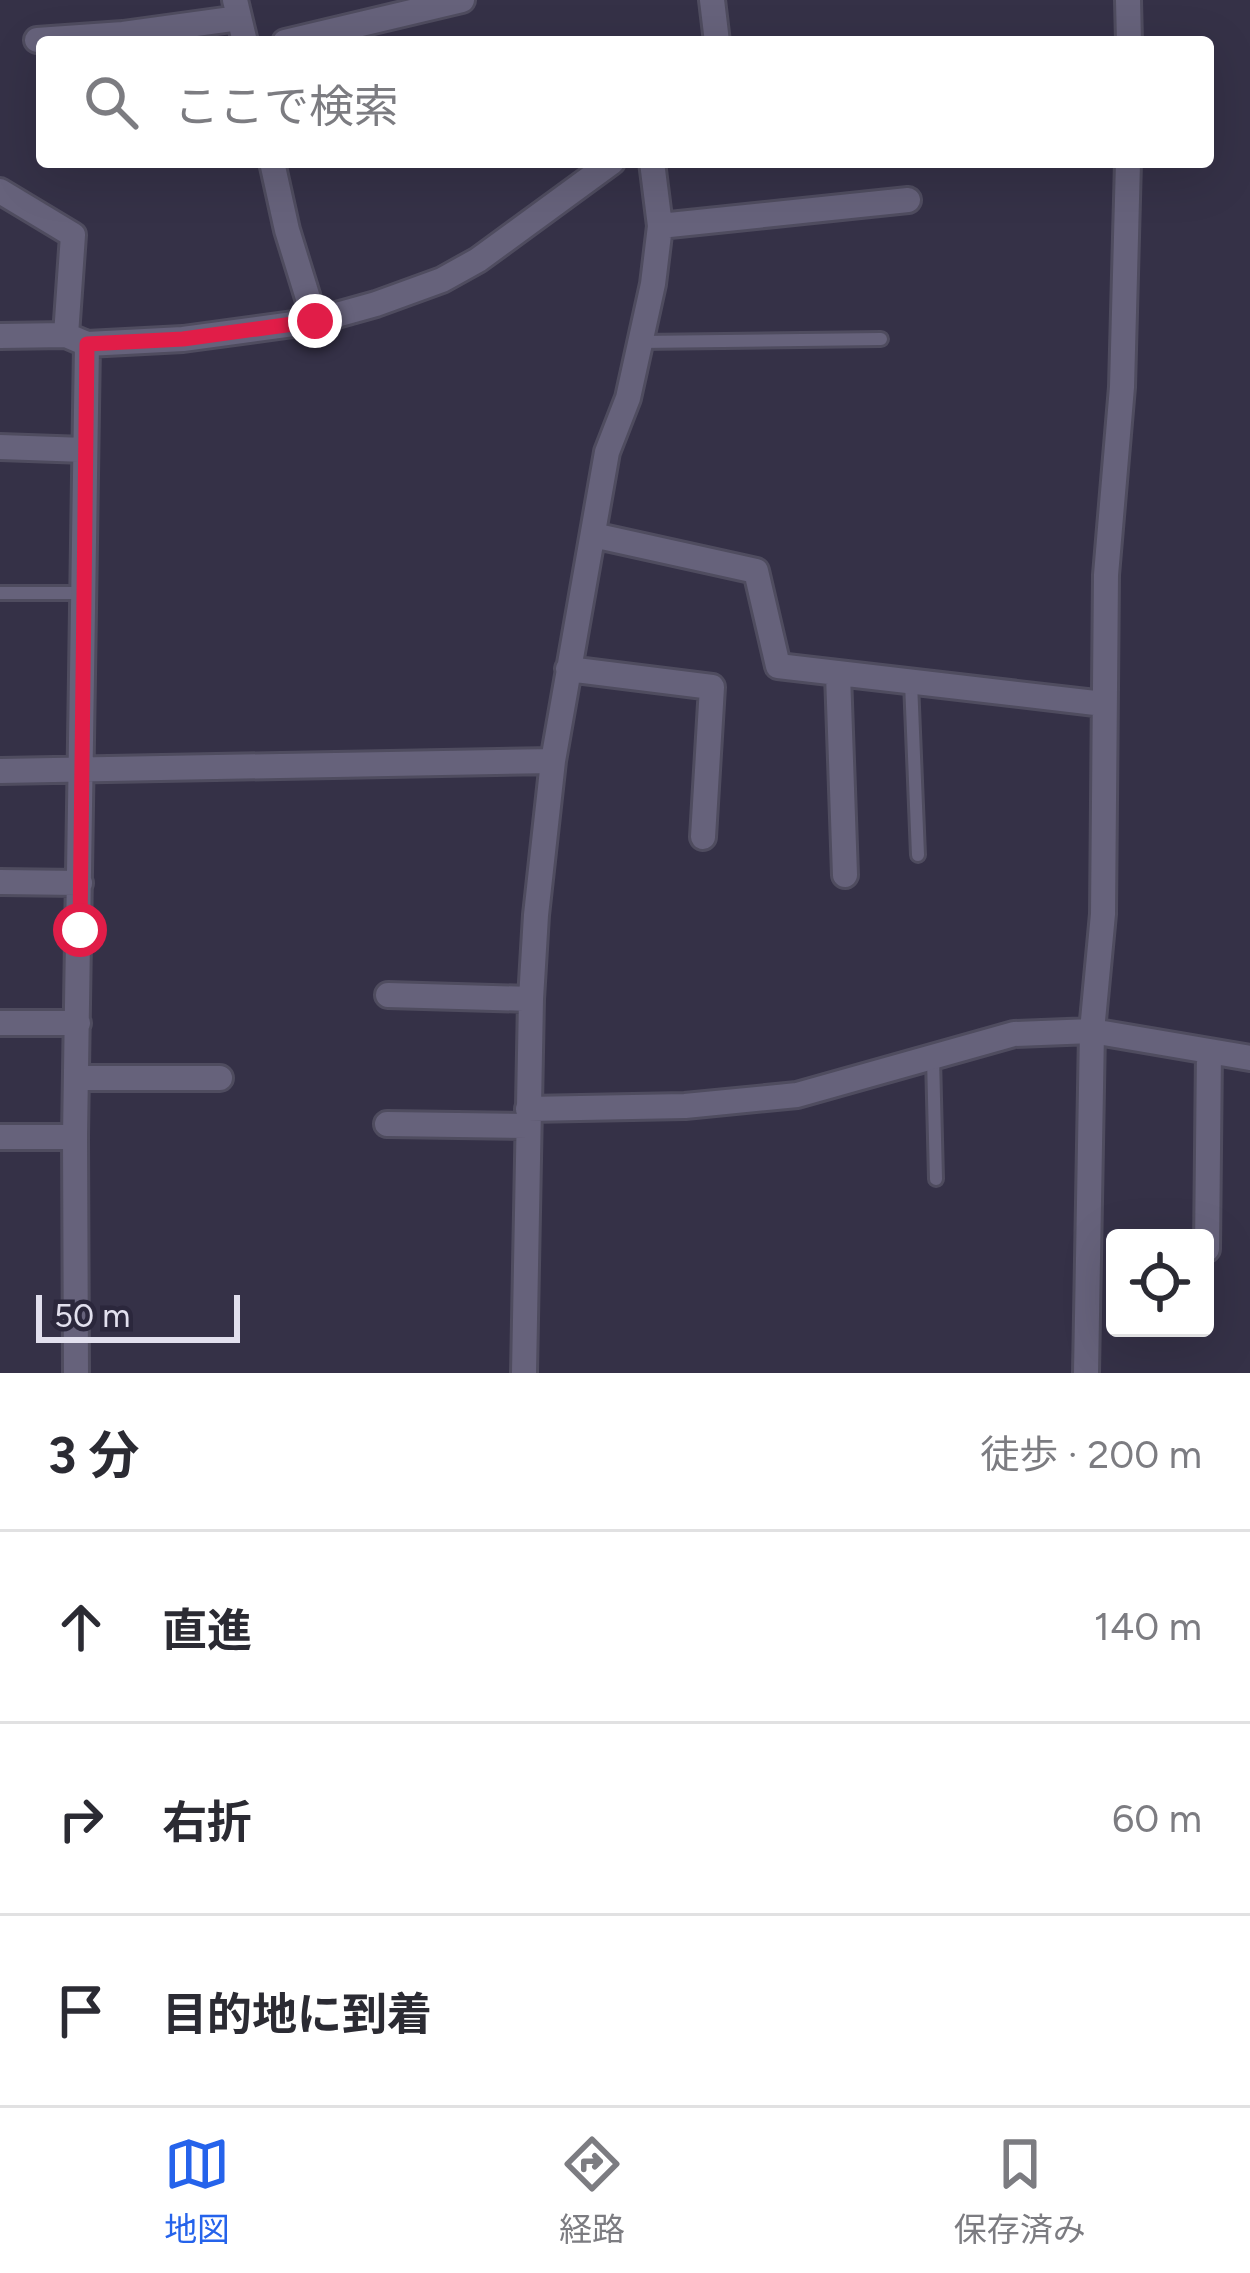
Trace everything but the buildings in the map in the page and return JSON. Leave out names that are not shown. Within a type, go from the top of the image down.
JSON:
[{"type":"street","points":[[310,36],[462,0]]},
{"type":"street","points":[[712,0],[716,36]]},
{"type":"street","points":[[1128,0],[1129,36]]},
{"type":"street","points":[[95,36],[239,20]]},
{"type":"street","points":[[273,168],[315,321]]},
{"type":"street","points":[[0,336],[183,339],[315,321],[442,280],[478,260],[605,168]]},
{"type":"street","points":[[524,1373],[536,915],[553,761],[607,452],[628,398],[653,284],[660,226],[653,168]]},
{"type":"street","points":[[1086,1373],[1093,1031],[1103,914],[1106,575],[1121,387],[1128,168]]},
{"type":"street","points":[[0,191],[73,235],[85,450],[76,1373]]},
{"type":"street","points":[[660,226],[908,200]]},
{"type":"street","points":[[0,447],[85,450]]},
{"type":"street","points":[[592,535],[756,572],[778,666],[1104,704]]},
{"type":"street","points":[[568,669],[712,687],[704,837]]},
{"type":"street","points":[[838,674],[845,875]]},
{"type":"street","points":[[0,771],[553,761]]},
{"type":"street","points":[[0,882],[80,883]]},
{"type":"street","points":[[388,995],[531,999]]},
{"type":"street","points":[[0,1023],[78,1023]]},
{"type":"street","points":[[387,1124],[797,1095],[1014,1034],[1093,1031],[1250,1058]]},
{"type":"street","points":[[1205,1229],[1209,1051]]},
{"type":"street","points":[[76,1078],[220,1078]]},
{"type":"street","points":[[0,1137],[76,1137]]},
{"type":"street","points":[[1088,1246],[1106,1247]]},
{"type":"lane","points":[[640,342],[881,339]]},
{"type":"lane","points":[[0,593],[84,593]]},
{"type":"lane","points":[[910,682],[918,855]]},
{"type":"lane","points":[[933,1057],[936,1179]]},
{"type":"route","points":[[80,930],[87,344],[183,339],[315,321]]}]
